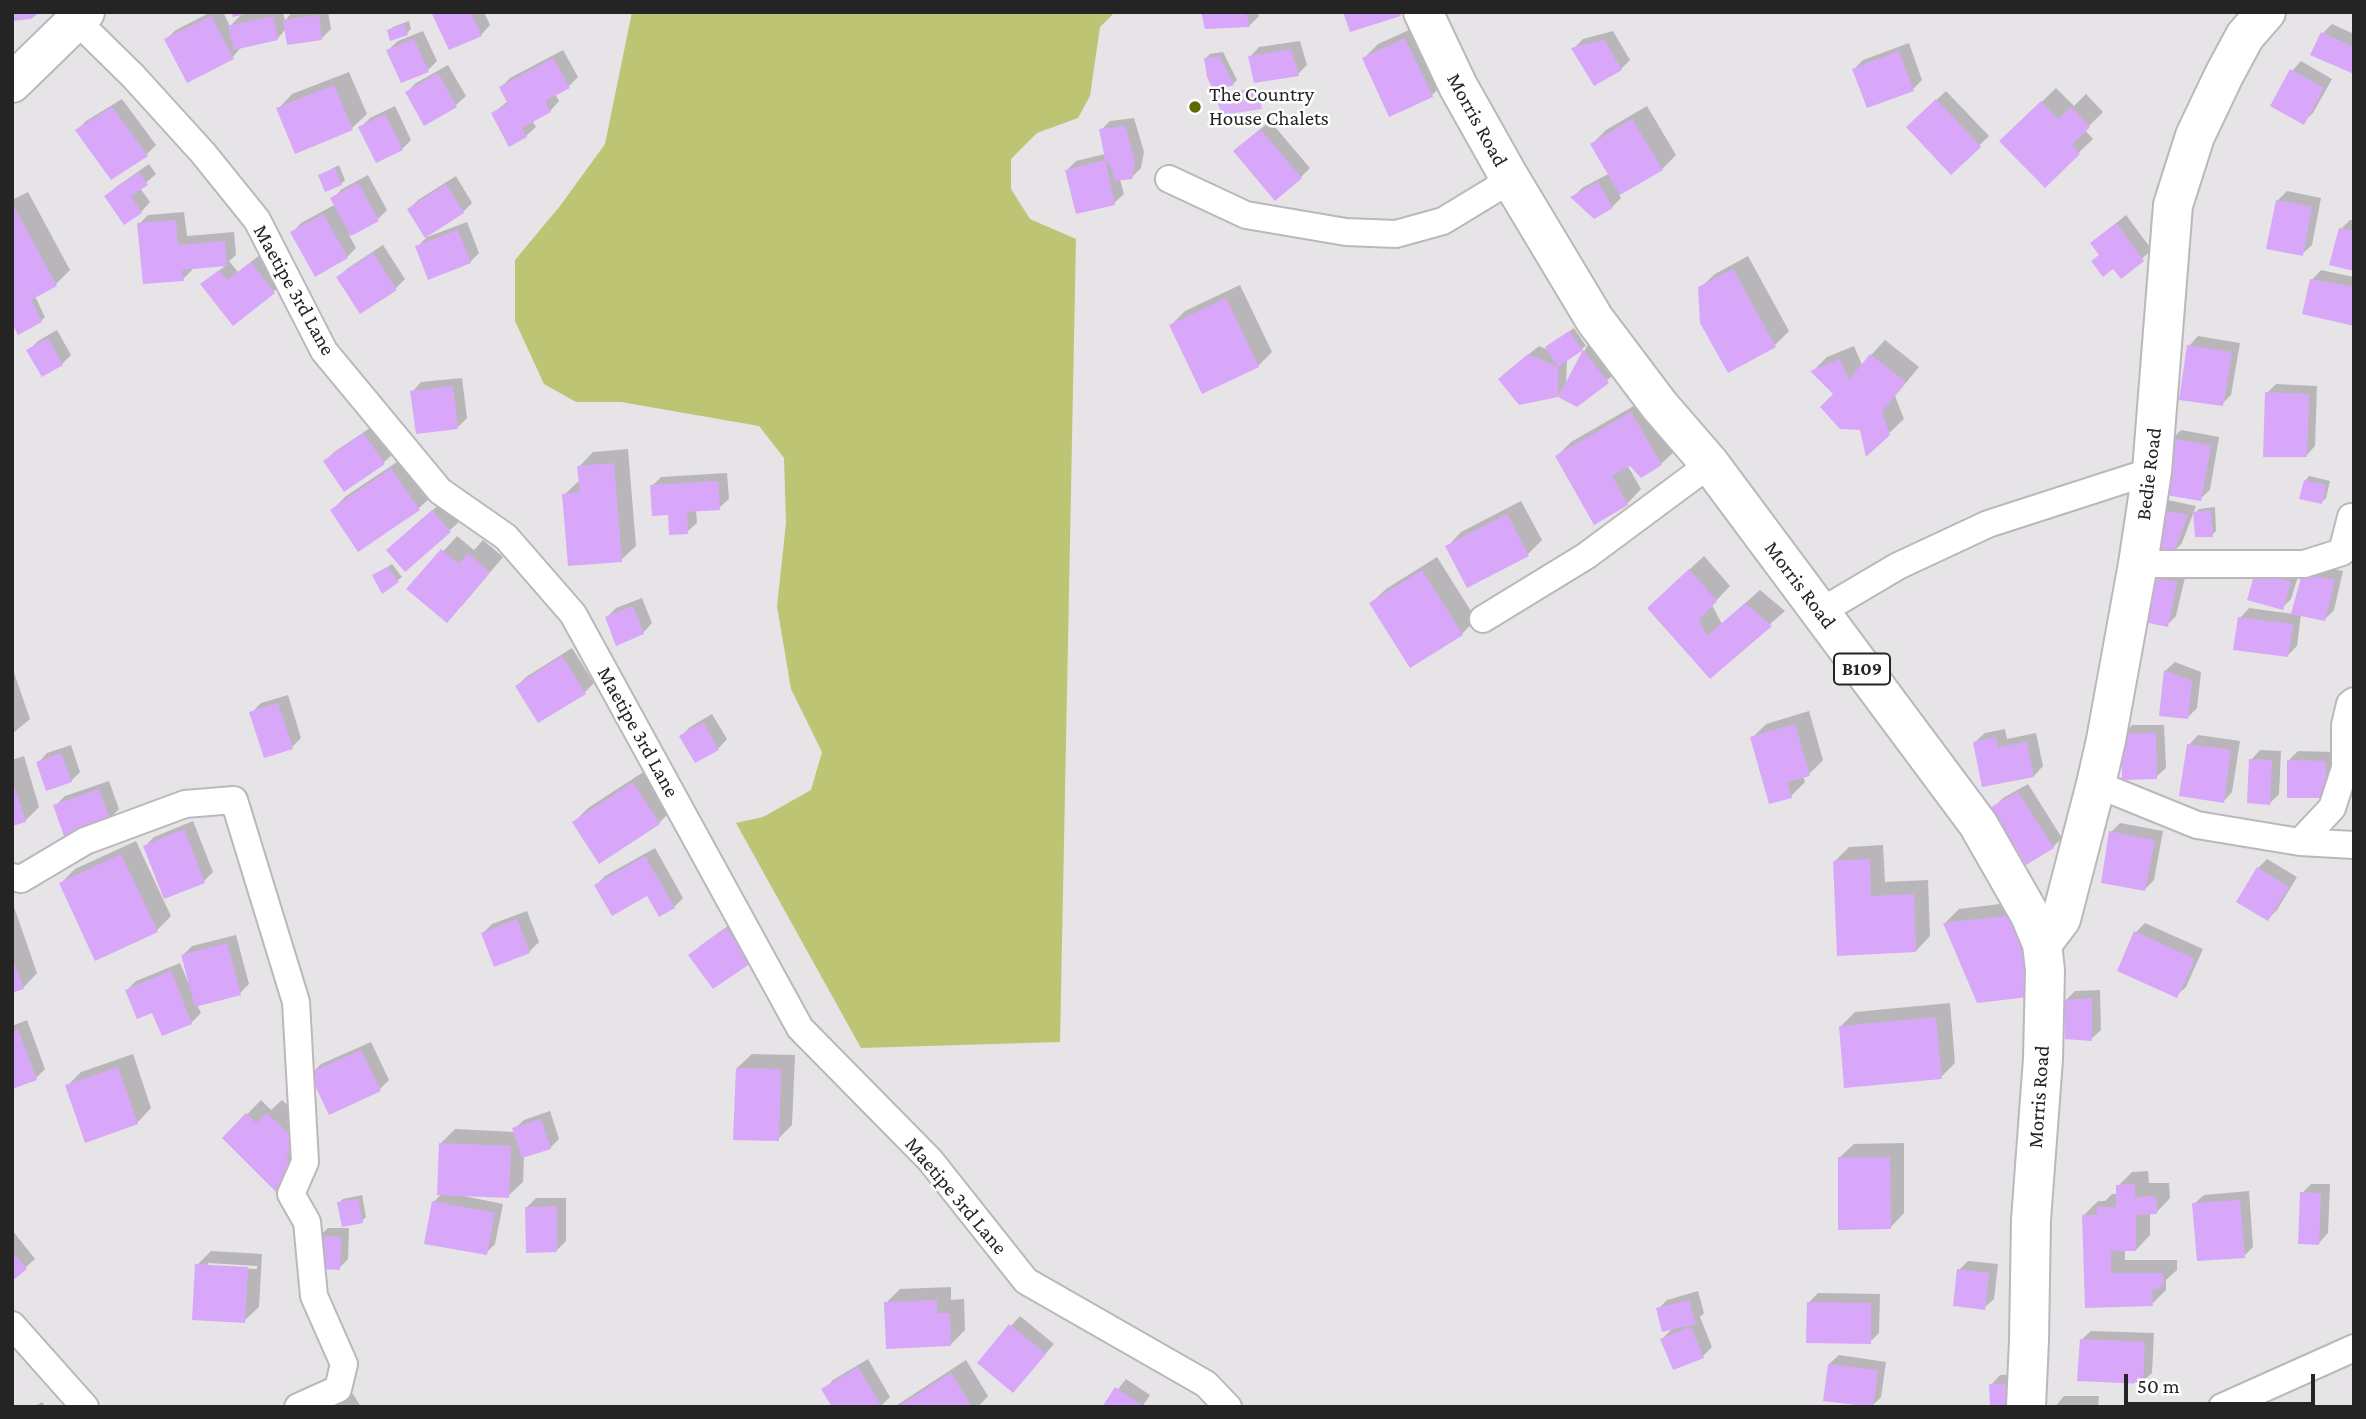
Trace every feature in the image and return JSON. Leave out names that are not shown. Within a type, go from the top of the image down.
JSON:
[{"type":"main road","name":"Morris Road","points":[[1423,12],[1426,24],[1458,86],[1508,176],[1595,320],[1659,405],[1710,464],[1978,824],[2030,915],[2042,944],[2045,970],[2043,1059],[2031,1220],[2026,1407]]},
{"type":"main road","name":"Bedie Road","points":[[2042,944],[2061,919],[2106,740],[2138,564],[2152,471],[2173,205],[2195,135],[2245,36],[2266,12]]},
{"type":"main road","points":[[12,83],[81,17]]},
{"type":"street","name":"Maetipe 3rd Lane","points":[[81,17],[203,153],[257,220],[324,351],[440,491],[506,537],[573,614],[800,1028],[930,1160],[1026,1281],[1206,1384],[1228,1407]]},
{"type":"street","points":[[1170,179],[1246,215],[1346,232],[1396,234],[1443,221],[1494,190],[1508,176]]},
{"type":"street","points":[[1483,619],[1586,556],[1710,464]]},
{"type":"street","points":[[1820,611],[1898,566],[1988,524],[2152,471]]},
{"type":"street","points":[[2138,564],[2304,564],[2342,552],[2351,517]]},
{"type":"street","points":[[2300,842],[2332,808],[2344,768],[2344,725],[2350,704],[2354,701]]},
{"type":"street","points":[[2095,784],[2197,825],[2300,842],[2354,845]]},
{"type":"street","points":[[12,877],[21,879],[85,841],[185,804],[234,800],[296,1002],[305,1162],[292,1194],[307,1222],[314,1296],[344,1364],[338,1389],[298,1407]]},
{"type":"street","points":[[12,1325],[85,1407]]},
{"type":"street","points":[[2222,1407],[2354,1348]]},
{"type":"green space","points":[[632,12],[1115,12],[1100,27],[1090,96],[1078,118],[1037,133],[1011,159],[1011,189],[1030,219],[1076,239],[1060,1042],[861,1048],[736,823],[763,817],[811,790],[822,752],[791,689],[777,606],[786,523],[784,458],[759,426],[621,402],[576,402],[544,384],[515,321],[515,260],[560,206],[605,144]]},
{"type":"shaded area","points":[[1258,87],[1262,109],[1222,115],[1215,96]]},
{"type":"building","points":[[12,12],[40,12],[31,19],[12,21]]},
{"type":"building","points":[[231,12],[250,12],[250,13],[233,17]]},
{"type":"building","points":[[431,12],[470,12],[482,36],[449,50]]},
{"type":"building","points":[[1201,12],[1242,12],[1247,16],[1250,27],[1205,29]]},
{"type":"building","points":[[1343,12],[1399,12],[1401,16],[1350,32]]},
{"type":"building","points":[[319,15],[322,40],[287,45],[283,20]]},
{"type":"building","points":[[211,16],[234,59],[187,83],[164,39]]},
{"type":"building","points":[[273,16],[278,40],[234,50],[228,26]]},
{"type":"building","points":[[405,24],[408,35],[390,41],[387,30]]},
{"type":"building","points":[[2321,32],[2354,47],[2354,74],[2310,55]]},
{"type":"building","points":[[1405,38],[1433,97],[1389,117],[1362,58]]},
{"type":"building","points":[[414,39],[429,72],[401,83],[386,50]]},
{"type":"building","points":[[1604,40],[1622,70],[1594,86],[1571,48]]},
{"type":"building","points":[[1291,49],[1299,76],[1254,83],[1248,56]]},
{"type":"building","points":[[1899,51],[1914,91],[1867,108],[1852,69]]},
{"type":"building","points":[[1219,56],[1234,85],[1214,91],[1207,77],[1204,58]]},
{"type":"building","points":[[553,58],[570,88],[545,101],[551,112],[522,128],[527,137],[509,147],[491,113],[508,104],[499,87]]},
{"type":"building","points":[[2290,69],[2324,88],[2304,125],[2270,106]]},
{"type":"building","points":[[438,73],[457,107],[424,126],[405,92]]},
{"type":"building","points":[[334,85],[353,130],[295,154],[276,108]]},
{"type":"building","points":[[1936,99],[1981,147],[1951,175],[1906,127]]},
{"type":"building","points":[[2041,101],[2058,119],[2071,107],[2090,127],[2072,145],[2080,154],[2045,188],[1999,141]]},
{"type":"building","points":[[112,107],[148,156],[111,180],[75,130]]},
{"type":"building","points":[[385,114],[403,150],[376,163],[358,127]]},
{"type":"building","points":[[1632,119],[1663,170],[1620,195],[1590,144]]},
{"type":"building","points":[[1125,126],[1135,162],[1132,179],[1115,181],[1111,167],[1105,159],[1099,129]]},
{"type":"building","points":[[1260,129],[1302,178],[1275,201],[1233,151]]},
{"type":"building","points":[[1105,160],[1115,205],[1076,214],[1065,170]]},
{"type":"building","points":[[335,168],[342,185],[325,192],[318,175]]},
{"type":"building","points":[[139,172],[148,185],[131,196],[142,213],[124,225],[104,196]]},
{"type":"building","points":[[1598,182],[1613,208],[1594,219],[1570,197]]},
{"type":"building","points":[[358,183],[379,221],[351,236],[330,198]]},
{"type":"building","points":[[446,184],[464,213],[425,238],[407,209]]},
{"type":"building","points":[[2276,200],[2312,207],[2303,256],[2266,249]]},
{"type":"building","points":[[12,203],[57,286],[31,300],[42,322],[18,335],[12,323]]},
{"type":"building","points":[[323,214],[348,258],[315,277],[290,232]]},
{"type":"building","points":[[176,220],[178,245],[225,241],[227,266],[182,270],[184,281],[143,284],[137,223]]},
{"type":"building","points":[[2116,223],[2144,261],[2121,279],[2113,269],[2103,277],[2091,261],[2099,255],[2090,243]]},
{"type":"building","points":[[2339,228],[2354,231],[2354,271],[2329,265]]},
{"type":"building","points":[[458,230],[471,263],[428,280],[415,246]]},
{"type":"building","points":[[373,253],[397,290],[360,314],[336,277]]},
{"type":"building","points":[[251,262],[275,293],[233,326],[200,284],[219,270],[227,280]]},
{"type":"building","points":[[1733,269],[1776,347],[1728,373],[1700,323],[1698,287]]},
{"type":"building","points":[[2310,279],[2354,287],[2354,326],[2302,314]]},
{"type":"building","points":[[1226,298],[1259,367],[1202,394],[1169,325]]},
{"type":"building","points":[[1569,331],[1583,350],[1558,367],[1545,347]]},
{"type":"building","points":[[48,338],[63,365],[42,377],[26,350]]},
{"type":"building","points":[[2187,345],[2232,352],[2223,406],[2179,400]]},
{"type":"building","points":[[1583,350],[1609,383],[1577,407],[1558,397]]},
{"type":"building","points":[[1528,354],[1558,367],[1558,397],[1519,405],[1498,379]]},
{"type":"building","points":[[1870,354],[1906,382],[1882,412],[1890,435],[1866,457],[1860,430],[1840,429],[1820,407],[1833,394],[1810,371],[1840,359],[1849,380]]},
{"type":"building","points":[[453,386],[458,429],[416,434],[410,391]]},
{"type":"building","points":[[2265,392],[2309,394],[2307,457],[2263,457]]},
{"type":"building","points":[[1631,412],[1662,465],[1641,478],[1630,466],[1612,476],[1628,505],[1594,525],[1555,456]]},
{"type":"building","points":[[363,433],[385,464],[344,492],[323,461]]},
{"type":"building","points":[[2171,438],[2211,446],[2201,501],[2160,494]]},
{"type":"building","points":[[614,463],[622,562],[568,566],[562,494],[580,492],[577,466]]},
{"type":"building","points":[[391,468],[420,510],[358,552],[330,510]]},
{"type":"building","points":[[2304,480],[2326,485],[2322,504],[2299,499]]},
{"type":"building","points":[[718,481],[720,510],[687,512],[688,534],[669,535],[668,515],[652,516],[650,485]]},
{"type":"building","points":[[2157,509],[2188,515],[2173,554],[2152,548]]},
{"type":"building","points":[[432,510],[451,532],[405,572],[386,550]]},
{"type":"building","points":[[2211,510],[2213,537],[2195,537],[2193,512]]},
{"type":"building","points":[[1507,514],[1529,556],[1467,588],[1445,546]]},
{"type":"building","points":[[441,549],[459,564],[468,553],[490,572],[447,623],[406,589]]},
{"type":"building","points":[[387,567],[399,582],[382,594],[372,575]]},
{"type":"building","points":[[1689,569],[1717,601],[1699,620],[1707,636],[1745,603],[1772,626],[1710,679],[1647,608]]},
{"type":"building","points":[[1422,570],[1463,635],[1410,668],[1369,603]]},
{"type":"building","points":[[2255,572],[2291,582],[2283,610],[2247,600]]},
{"type":"building","points":[[2302,574],[2335,580],[2325,621],[2291,614]]},
{"type":"building","points":[[2154,577],[2177,582],[2168,627],[2144,622]]},
{"type":"building","points":[[633,606],[644,634],[616,646],[605,617]]},
{"type":"building","points":[[2238,617],[2293,624],[2288,657],[2233,650]]},
{"type":"building","points":[[562,656],[586,694],[538,723],[515,686]]},
{"type":"building","points":[[2164,670],[2192,681],[2188,719],[2159,716]]},
{"type":"building","points":[[278,703],[293,749],[264,758],[249,712]]},
{"type":"building","points":[[703,722],[719,750],[695,763],[679,736]]},
{"type":"building","points":[[1795,724],[1810,776],[1787,782],[1792,798],[1769,804],[1750,737]]},
{"type":"building","points":[[2156,733],[2157,779],[2122,780],[2121,734]]},
{"type":"building","points":[[1996,737],[1998,747],[2027,742],[2034,777],[1982,787],[1973,742]]},
{"type":"building","points":[[2187,744],[2231,750],[2224,803],[2179,796]]},
{"type":"building","points":[[61,753],[72,782],[46,791],[36,762]]},
{"type":"building","points":[[2249,759],[2272,760],[2270,805],[2247,803]]},
{"type":"building","points":[[2287,760],[2326,761],[2326,798],[2287,798]]},
{"type":"building","points":[[12,779],[26,822],[12,826]]},
{"type":"building","points":[[633,782],[660,824],[599,864],[572,822]]},
{"type":"building","points":[[99,789],[110,820],[64,836],[53,805]]},
{"type":"building","points":[[2018,792],[2054,848],[2026,865],[1991,807]]},
{"type":"building","points":[[184,829],[205,883],[164,899],[143,846]]},
{"type":"building","points":[[2109,831],[2155,840],[2145,891],[2101,883]]},
{"type":"building","points":[[121,854],[158,932],[95,961],[59,883]]},
{"type":"building","points":[[645,856],[675,908],[659,917],[647,896],[612,916],[594,885]]},
{"type":"building","points":[[1870,859],[1871,896],[1914,894],[1916,952],[1837,956],[1833,861]]},
{"type":"building","points":[[2257,867],[2289,887],[2268,921],[2236,902]]},
{"type":"building","points":[[2019,914],[2029,997],[1977,1003],[1943,923]]},
{"type":"building","points":[[517,919],[530,953],[494,967],[481,933]]},
{"type":"building","points":[[726,928],[751,963],[713,989],[688,955]]},
{"type":"building","points":[[2134,931],[2195,959],[2177,998],[2117,971]]},
{"type":"building","points":[[227,943],[241,995],[195,1007],[181,955]]},
{"type":"building","points":[[12,957],[24,989],[12,993]]},
{"type":"building","points":[[171,971],[192,1024],[162,1036],[152,1013],[137,1019],[125,990]]},
{"type":"building","points":[[2092,998],[2092,1041],[2065,1039],[2064,1000]]},
{"type":"building","points":[[1936,1017],[1942,1079],[1844,1088],[1839,1026]]},
{"type":"building","points":[[18,1029],[37,1080],[12,1089],[12,1031]]},
{"type":"building","points":[[361,1050],[381,1091],[329,1115],[309,1073]]},
{"type":"building","points":[[118,1067],[138,1124],[85,1143],[65,1085]]},
{"type":"building","points":[[736,1068],[781,1069],[779,1141],[733,1140]]},
{"type":"building","points":[[246,1113],[256,1123],[267,1113],[299,1144],[286,1157],[299,1170],[277,1193],[222,1138]]},
{"type":"building","points":[[541,1119],[551,1149],[522,1158],[512,1128]]},
{"type":"building","points":[[439,1143],[511,1146],[509,1198],[437,1195]]},
{"type":"building","points":[[1838,1157],[1890,1157],[1891,1229],[1838,1230]]},
{"type":"building","points":[[2135,1184],[2135,1197],[2156,1196],[2157,1214],[2136,1215],[2136,1251],[2111,1251],[2111,1273],[2163,1273],[2163,1286],[2152,1290],[2153,1306],[2085,1308],[2082,1215],[2097,1215],[2096,1207],[2116,1207],[2116,1185]]},
{"type":"building","points":[[2300,1192],[2321,1193],[2319,1245],[2298,1244]]},
{"type":"building","points":[[358,1199],[363,1223],[342,1227],[337,1202]]},
{"type":"building","points":[[2240,1200],[2245,1258],[2197,1261],[2192,1203]]},
{"type":"building","points":[[432,1201],[495,1213],[487,1255],[424,1244]]},
{"type":"building","points":[[557,1206],[557,1252],[526,1253],[525,1207]]},
{"type":"building","points":[[317,1236],[341,1237],[340,1270],[316,1269]]},
{"type":"building","points":[[12,1251],[27,1269],[12,1281]]},
{"type":"building","points":[[195,1264],[248,1267],[245,1323],[192,1320]]},
{"type":"building","points":[[1957,1269],[1989,1273],[1985,1310],[1953,1306]]},
{"type":"building","points":[[937,1300],[937,1313],[950,1313],[951,1346],[886,1349],[884,1302]]},
{"type":"building","points":[[1689,1300],[1696,1324],[1662,1332],[1656,1308]]},
{"type":"building","points":[[1807,1302],[1871,1303],[1871,1344],[1806,1343]]},
{"type":"building","points":[[1009,1324],[1046,1354],[1013,1393],[977,1363]]},
{"type":"building","points":[[1691,1327],[1704,1358],[1673,1370],[1660,1339]]},
{"type":"building","points":[[2080,1339],[2145,1342],[2143,1384],[2077,1381]]},
{"type":"building","points":[[1828,1364],[1878,1370],[1873,1407],[1823,1401]]},
{"type":"building","points":[[858,1367],[882,1407],[832,1407],[821,1389]]},
{"type":"building","points":[[951,1373],[972,1407],[897,1407]]},
{"type":"building","points":[[2019,1383],[2017,1407],[1990,1407],[1989,1384]]},
{"type":"building","points":[[1115,1387],[1142,1405],[1141,1407],[1102,1407]]},
{"type":"place","name":"The Country House Chalets","points":[[1195,107]]}]
